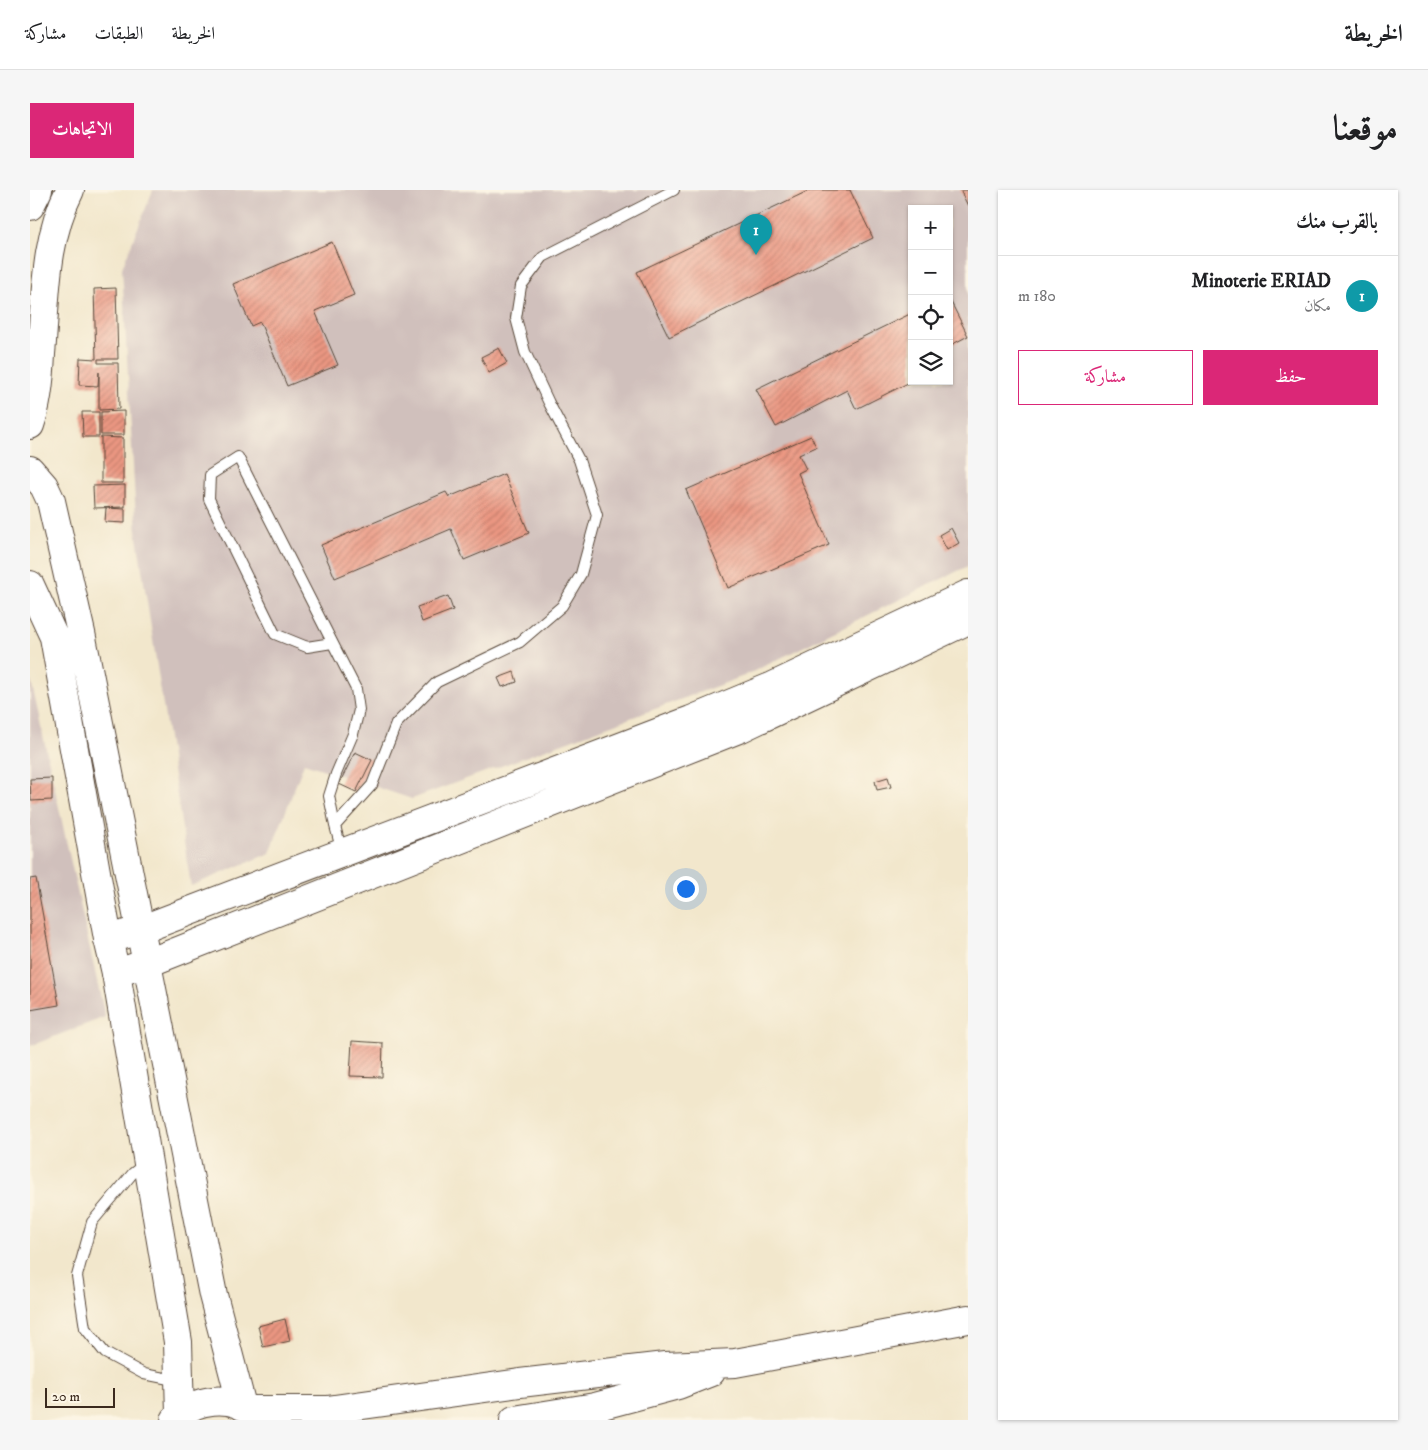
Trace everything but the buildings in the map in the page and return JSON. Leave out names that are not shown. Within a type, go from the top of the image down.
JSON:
[{"type":"main road","points":[[30,206],[38,190]]},
{"type":"main road","points":[[30,425],[38,396],[52,239],[70,190]]},
{"type":"main road","points":[[30,470],[44,486],[51,501],[83,643],[213,1295],[251,1412]]},
{"type":"main road","points":[[30,584],[54,637],[108,939],[116,973],[178,1342],[180,1381],[177,1417]]},
{"type":"main road","points":[[108,939],[140,930],[342,853],[604,768],[740,728],[816,680],[968,594]]},
{"type":"main road","points":[[816,680],[968,620]]},
{"type":"main road","points":[[116,973],[148,963],[351,882],[604,768]]},
{"type":"main road","points":[[342,853],[351,882]]},
{"type":"main road","points":[[177,1417],[199,1404],[220,1400],[251,1412],[327,1410],[665,1366],[735,1363],[968,1318]]},
{"type":"main road","points":[[514,1420],[595,1407],[678,1385],[735,1363]]},
{"type":"lane","points":[[335,826],[372,785],[396,724],[437,682],[520,642],[562,606],[581,574],[597,515],[578,460],[525,352],[516,318],[522,286],[543,256],[674,190]]},
{"type":"lane","points":[[332,642],[307,647],[275,634],[208,499],[210,475],[238,457],[356,689],[360,710],[353,734],[329,796],[342,853]]},
{"type":"lane","points":[[149,1161],[134,1173],[92,1222],[77,1276],[85,1328],[105,1353],[144,1374],[180,1381]]},
{"type":"shaded area","points":[[153,190],[968,190],[968,566],[744,676],[412,799],[304,763],[270,853],[191,886],[137,537],[122,268]]},
{"type":"shaded area","points":[[30,676],[105,1017],[30,1046]]},
{"type":"place","name":"Minoterie ERIAD","points":[[756,255]]}]
